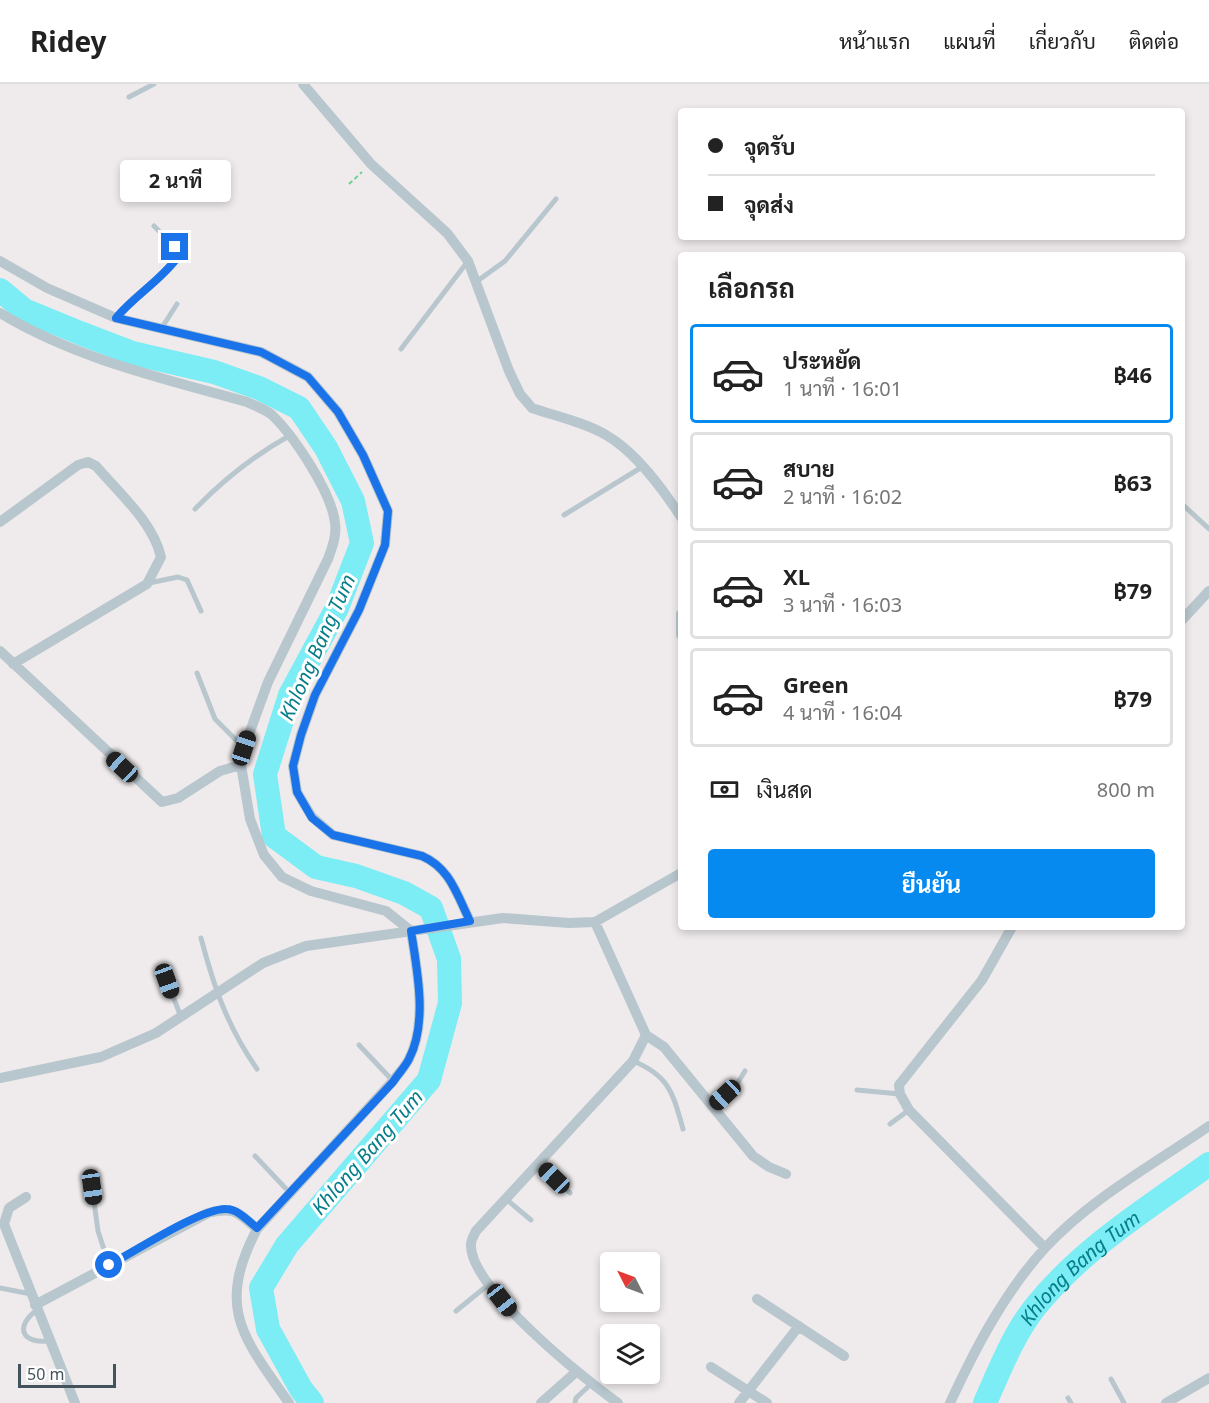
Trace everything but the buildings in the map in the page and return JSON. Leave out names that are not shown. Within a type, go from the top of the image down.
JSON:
[{"type":"street","points":[[303,84],[371,164],[447,233],[468,261],[509,371],[526,402],[532,408],[604,434],[620,444],[642,467],[678,513]]},
{"type":"street","points":[[0,261],[47,288],[116,318],[261,352],[308,377],[338,412],[363,455],[388,511],[385,545],[359,610],[315,695],[293,766],[297,792],[312,818],[333,835],[422,856],[434,861],[447,873],[465,922]]},
{"type":"street","points":[[0,313],[27,329],[98,361],[247,402],[270,413],[290,435],[314,471],[330,507],[335,522],[334,538],[322,574],[267,682],[244,748],[241,765],[257,842],[278,874],[296,886],[386,911],[415,930]]},
{"type":"street","points":[[0,522],[78,465],[88,462],[96,466],[134,510],[159,545],[161,557],[147,584],[13,664]]},
{"type":"street","points":[[1185,617],[1209,591]]},
{"type":"street","points":[[0,651],[162,802],[178,798],[220,771],[241,765]]},
{"type":"street","points":[[0,1078],[101,1057],[156,1033],[263,963],[306,946],[465,922],[514,918],[569,923],[596,922],[678,875]]},
{"type":"street","points":[[596,922],[646,1035],[664,1047],[753,1156],[769,1167],[786,1174]]},
{"type":"street","points":[[289,1403],[244,1335],[237,1310],[237,1274],[257,1228],[393,1082],[409,1059],[418,1032],[415,930]]},
{"type":"street","points":[[1010,930],[982,980],[899,1085],[900,1094],[909,1110],[1045,1248]]},
{"type":"street","points":[[618,1403],[576,1372],[514,1315],[490,1284],[473,1256],[471,1244],[476,1231],[505,1198],[633,1061],[646,1035]]},
{"type":"street","points":[[950,1403],[972,1356],[1007,1297],[1045,1248],[1091,1208],[1209,1126]]},
{"type":"street","points":[[26,1197],[9,1208],[4,1224],[75,1403]]},
{"type":"street","points":[[34,1303],[207,1213],[227,1209],[238,1212],[257,1228]]},
{"type":"street","points":[[757,1299],[844,1356]]},
{"type":"street","points":[[739,1403],[799,1326]]},
{"type":"street","points":[[711,1367],[766,1403]]},
{"type":"street","points":[[541,1403],[576,1372]]},
{"type":"street","points":[[1166,1403],[1209,1378]]},
{"type":"lane","points":[[129,97],[154,84]]},
{"type":"lane","points":[[476,282],[505,261],[556,198]]},
{"type":"lane","points":[[116,318],[133,298],[169,269],[177,258],[175,247],[154,226]]},
{"type":"lane","points":[[401,349],[468,261]]},
{"type":"lane","points":[[161,329],[177,304]]},
{"type":"lane","points":[[195,509],[221,481],[255,455],[290,435]]},
{"type":"lane","points":[[564,515],[642,467]]},
{"type":"lane","points":[[1185,507],[1209,528]]},
{"type":"lane","points":[[147,584],[178,577],[187,580],[201,611]]},
{"type":"lane","points":[[197,673],[215,718],[244,748]]},
{"type":"lane","points":[[201,938],[216,994],[243,1049],[257,1069]]},
{"type":"lane","points":[[167,981],[180,1017]]},
{"type":"lane","points":[[359,1045],[393,1082]]},
{"type":"lane","points":[[633,1061],[651,1068],[664,1079],[673,1096],[683,1129]]},
{"type":"lane","points":[[713,1106],[737,1084],[745,1071]]},
{"type":"lane","points":[[857,1090],[900,1094]]},
{"type":"lane","points":[[890,1124],[909,1110]]},
{"type":"lane","points":[[255,1156],[290,1193]]},
{"type":"lane","points":[[539,1163],[570,1193]]},
{"type":"lane","points":[[92,1187],[98,1231],[109,1265]]},
{"type":"lane","points":[[505,1198],[531,1220]]},
{"type":"lane","points":[[456,1311],[490,1284]]},
{"type":"lane","points":[[0,1288],[34,1303],[23,1326],[29,1339],[35,1342],[50,1341]]},
{"type":"lane","points":[[1111,1379],[1124,1403]]},
{"type":"lane","points":[[575,1403],[576,1398],[591,1384]]},
{"type":"path","points":[[349,184],[371,164]]},
{"type":"waterway","name":"Khlong Bang Tum","points":[[0,290],[24,310],[80,333],[132,353],[214,372],[259,388],[299,408],[326,448],[353,501],[362,543],[337,608],[290,695],[265,774],[274,836],[316,867],[356,876],[404,893],[431,908],[449,959],[450,1003],[429,1080],[287,1245],[261,1288],[268,1329],[301,1389],[312,1403]]},
{"type":"waterway","name":"Khlong Bang Tum","points":[[985,1403],[1021,1328],[1036,1306],[1055,1285],[1118,1229],[1209,1164]]},
{"type":"route","points":[[109,1265],[207,1213],[227,1209],[238,1212],[257,1228],[393,1082],[409,1059],[418,1032],[418,977],[411,931],[470,921],[447,873],[434,861],[422,856],[333,835],[312,818],[297,792],[293,766],[301,735],[315,695],[359,610],[385,545],[388,511],[363,455],[338,412],[308,377],[261,352],[116,318],[133,298],[169,269],[177,258],[175,247]]}]
